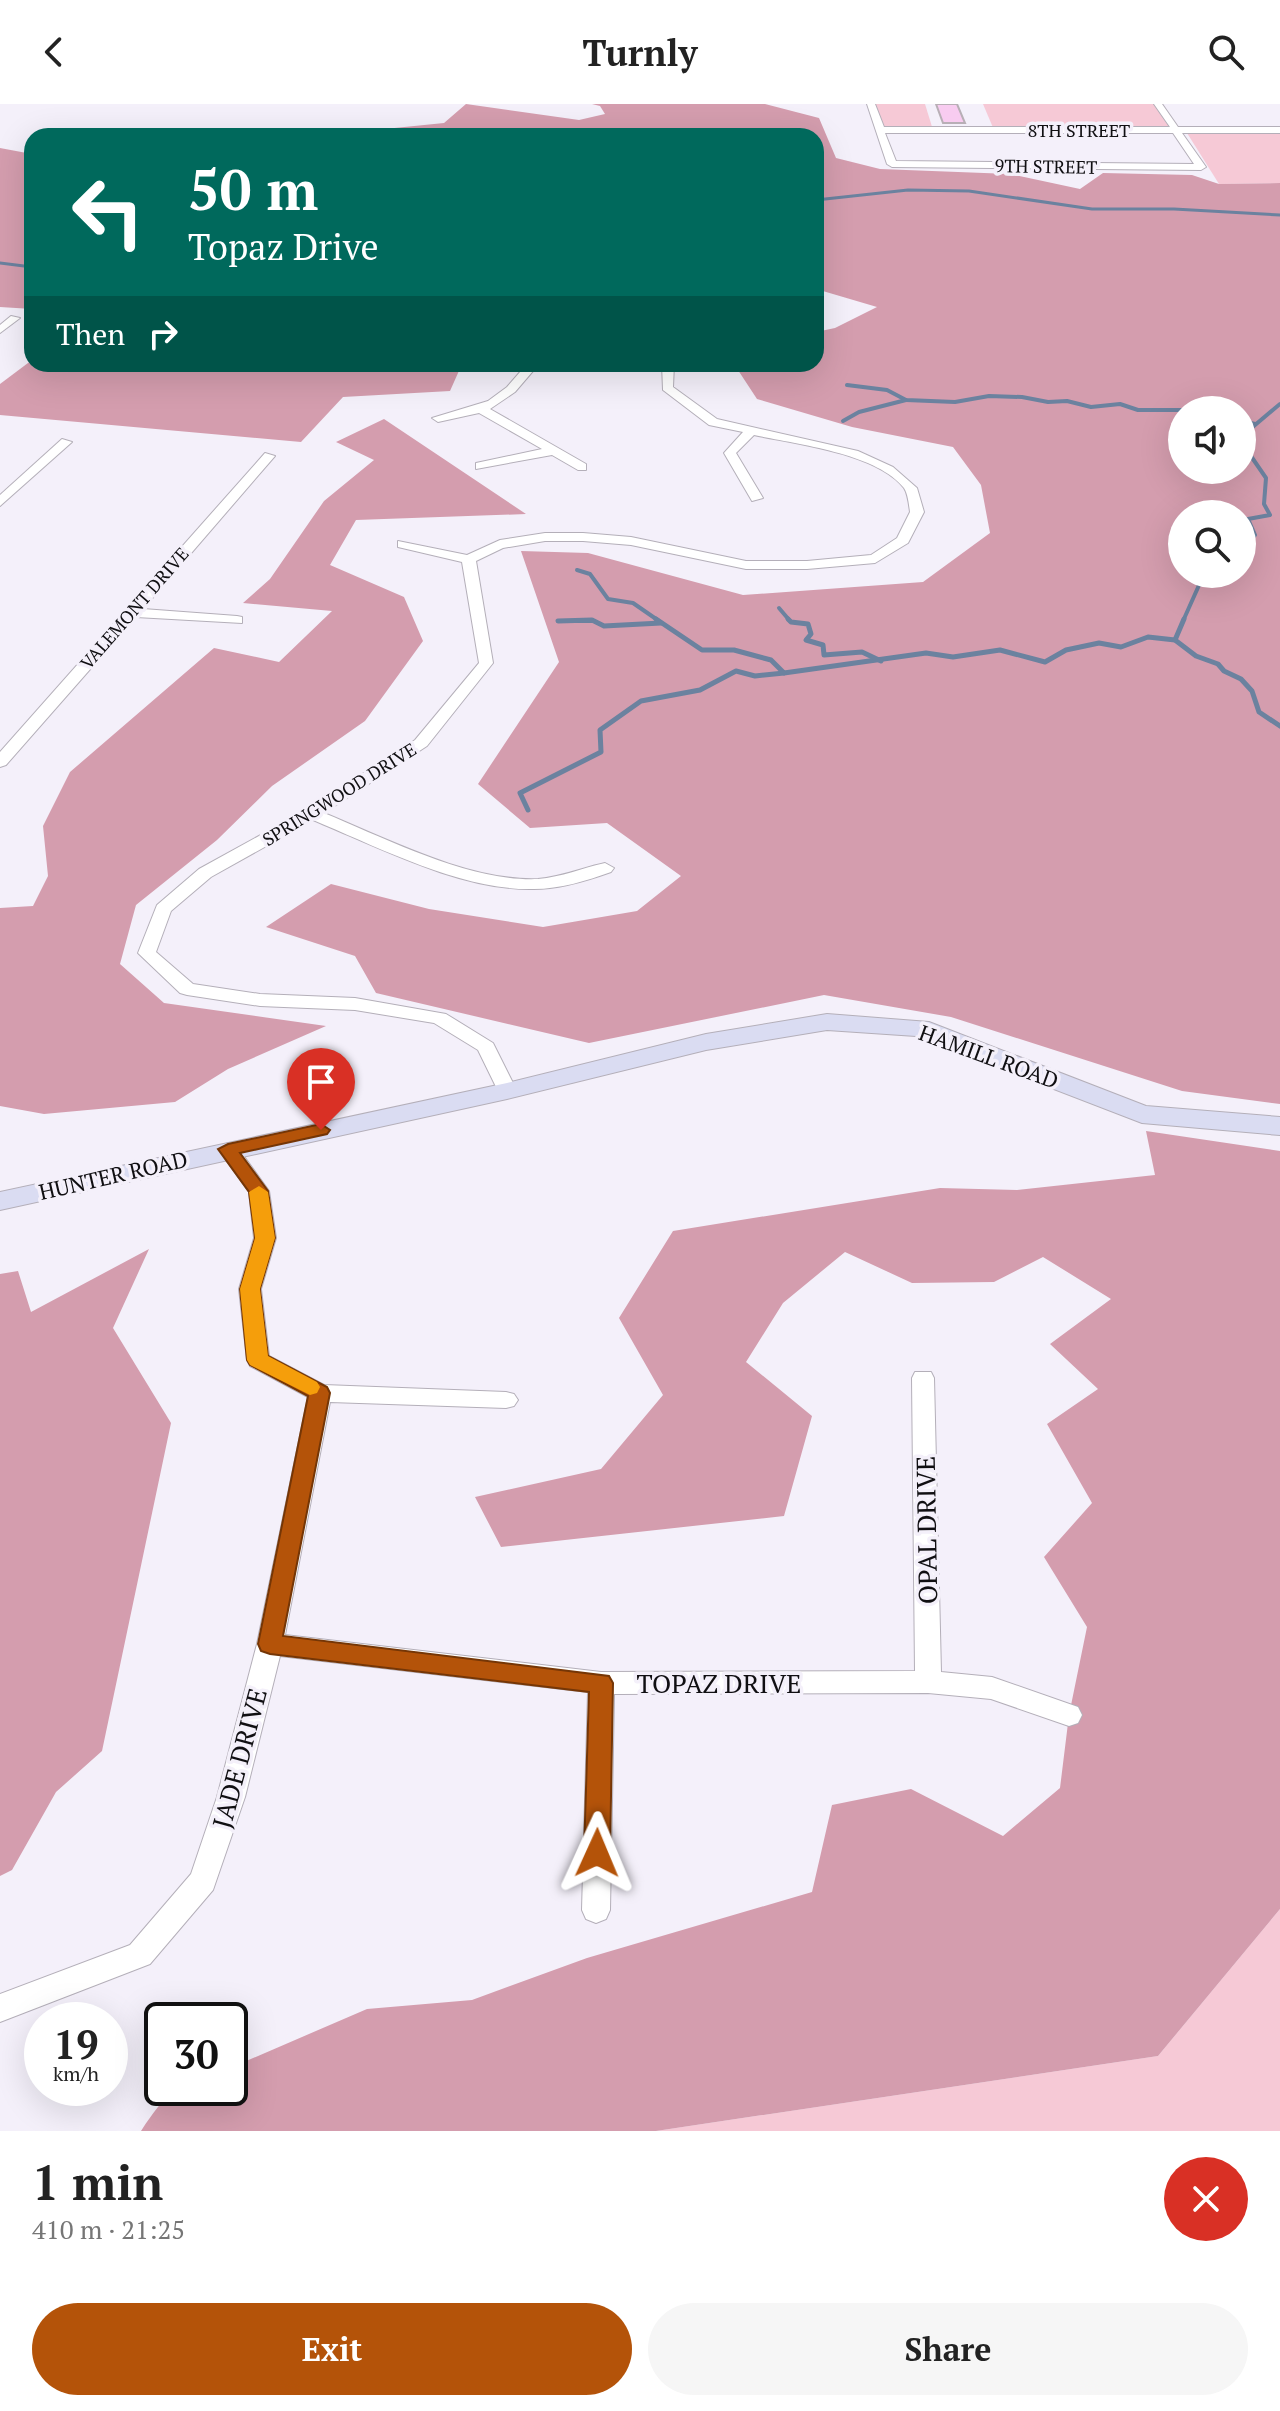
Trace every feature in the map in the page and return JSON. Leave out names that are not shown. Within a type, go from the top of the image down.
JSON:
[{"type":"street","points":[[871,104],[879,130]]},
{"type":"street","points":[[1158,104],[1174,130]]},
{"type":"street","name":"8TH STREET","points":[[879,130],[1280,130]]},
{"type":"street","name":"9TH STREET","points":[[879,130],[892,164],[1201,167],[1174,130]]},
{"type":"street","points":[[0,330],[15,318]]},
{"type":"street","points":[[438,418],[481,409],[507,397],[527,372]]},
{"type":"street","points":[[403,544],[469,559],[500,544],[545,537],[583,537],[631,541],[746,565],[807,565],[875,559],[903,540],[917,512],[911,488],[889,470],[854,454],[713,422],[687,406],[667,388],[666,372]]},
{"type":"street","points":[[481,409],[582,467]]},
{"type":"street","points":[[750,432],[730,453],[757,498]]},
{"type":"street","points":[[0,502],[66,442]]},
{"type":"street","points":[[480,466],[552,451]]},
{"type":"street","name":"VALEMONT DRIVE","points":[[0,762],[269,456]]},
{"type":"street","name":"SPRINGWOOD DRIVE","points":[[469,559],[469,581],[481,625],[486,663],[421,743],[312,814],[205,873],[163,909],[147,953],[187,989],[260,1000],[355,1004],[439,1018],[486,1047],[507,1091]]},
{"type":"street","points":[[131,612],[237,620]]},
{"type":"street","points":[[312,814],[419,856],[479,875],[516,882],[528,884],[578,878],[605,868]]},
{"type":"street","name":"HAMILL ROAD","points":[[507,1091],[706,1042],[827,1022],[920,1028],[1142,1114],[1280,1126]]},
{"type":"street","name":"HUNTER ROAD","points":[[0,1201],[228,1149],[507,1091]]},
{"type":"street","points":[[228,1149],[259,1191],[265,1238],[250,1289],[258,1360],[320,1393],[506,1400]]},
{"type":"street","points":[[0,1181],[66,1186]]},
{"type":"street","name":"OPAL DRIVE","points":[[923,1378],[928,1682]]},
{"type":"street","name":"JADE DRIVE","points":[[0,2008],[140,1955],[203,1881],[231,1797],[270,1644],[320,1393]]},
{"type":"street","name":"TOPAZ DRIVE","points":[[270,1644],[601,1683],[928,1682],[992,1688],[1069,1715]]},
{"type":"street","points":[[596,1910],[601,1683]]},
{"type":"shaded area","points":[[466,104],[579,120],[605,114],[600,106],[592,104],[765,104],[819,118],[823,128],[394,128],[444,123]]},
{"type":"shaded area","points":[[871,104],[925,104],[933,130],[879,130]]},
{"type":"shaded area","points":[[983,104],[1158,104],[1174,130],[994,130]]},
{"type":"shaded area","points":[[824,130],[836,158],[880,169],[1010,174],[1080,189],[1103,173],[1192,175],[1219,184],[1280,183],[1280,1104],[1182,1091],[951,1017],[824,995],[589,1043],[376,993],[355,956],[266,927],[331,884],[429,909],[543,927],[637,911],[681,876],[607,823],[530,828],[478,784],[559,662],[521,551],[588,553],[743,595],[923,582],[990,533],[981,485],[953,447],[852,427],[757,399],[739,372],[824,372],[824,330],[877,307],[824,291]]},
{"type":"shaded area","points":[[1187,133],[1280,133],[1280,183],[1219,184]]},
{"type":"shaded area","points":[[0,148],[24,152],[24,308],[0,307]]},
{"type":"shaded area","points":[[24,366],[24,372],[458,372],[450,391],[343,397],[301,442],[0,415],[0,384]]},
{"type":"shaded area","points":[[384,419],[526,514],[356,520],[330,565],[404,597],[423,641],[365,721],[272,786],[217,840],[136,905],[120,964],[164,1003],[326,1026],[228,1069],[175,1102],[44,1114],[0,1106],[0,908],[33,906],[48,876],[43,826],[70,772],[214,648],[279,662],[332,611],[243,603],[270,579],[324,501],[374,460],[336,442]]},
{"type":"shaded area","points":[[1146,1131],[1280,1151],[1280,1909],[1158,2056],[656,2131],[141,2131],[160,2106],[248,2106],[248,2060],[367,2009],[472,2000],[587,1958],[812,1892],[832,1805],[911,1789],[1003,1836],[1060,1788],[1069,1715],[1087,1627],[1044,1557],[1092,1503],[1047,1424],[1098,1389],[1050,1344],[1111,1299],[1043,1257],[994,1282],[912,1283],[845,1252],[783,1303],[746,1362],[812,1416],[784,1516],[501,1547],[475,1497],[601,1469],[663,1395],[619,1318],[673,1231],[940,1188],[1017,1190],[1155,1175]]},
{"type":"shaded area","points":[[149,1249],[113,1328],[171,1423],[102,1751],[56,1792],[12,1870],[0,1876],[0,1274],[18,1271],[31,1312]]},
{"type":"shaded area","points":[[1280,1909],[1280,2131],[656,2131],[1158,2056]]},
{"type":"building","points":[[936,104],[957,104],[965,123],[943,123]]},
{"type":"waterway","points":[[824,199],[908,190],[969,191],[1092,209],[1174,209],[1280,215]]},
{"type":"waterway","points":[[0,263],[24,266]]},
{"type":"waterway","points":[[847,385],[887,390],[906,400]]},
{"type":"waterway","points":[[906,400],[955,402],[989,396],[1022,397],[1048,402],[1067,401],[1091,407],[1120,404],[1138,410],[1168,410]]},
{"type":"waterway","points":[[843,421],[859,412],[906,400]]},
{"type":"waterway","points":[[1256,424],[1280,404]]},
{"type":"waterway","points":[[1256,463],[1266,478],[1264,504],[1270,515],[1256,518]]},
{"type":"waterway","points":[[577,570],[590,574],[608,599],[633,603],[659,621]]},
{"type":"waterway","points":[[1183,621],[1198,588]]},
{"type":"waterway","points":[[779,608],[790,621]]},
{"type":"waterway","points":[[656,619],[702,650],[734,650],[771,660],[784,673]]},
{"type":"waterway","points":[[1175,640],[1184,619]]},
{"type":"waterway","points":[[558,621],[592,620],[604,626],[661,623]]},
{"type":"waterway","points":[[568,621],[593,621]]},
{"type":"waterway","points":[[790,621],[808,624],[811,634],[806,640],[823,645],[824,655],[862,652],[878,660]]},
{"type":"waterway","points":[[878,660],[926,653],[953,657],[1000,650],[1045,662],[1066,650],[1099,643],[1121,647],[1148,637],[1175,640]]},
{"type":"waterway","points":[[1175,640],[1196,656],[1218,664],[1224,671],[1241,679],[1252,691],[1259,712],[1280,726]]},
{"type":"waterway","points":[[784,673],[878,660]]},
{"type":"waterway","points":[[528,810],[520,793],[601,752],[600,730],[641,701],[700,690],[736,671],[755,676],[784,673]]},
{"type":"slow traffic","points":[[259,1192],[265,1238],[250,1289],[258,1360],[310,1387]]},
{"type":"route","points":[[321,1130],[228,1149],[259,1191],[265,1238],[250,1289],[258,1360],[320,1393],[270,1644],[601,1683],[597,1853]]}]
